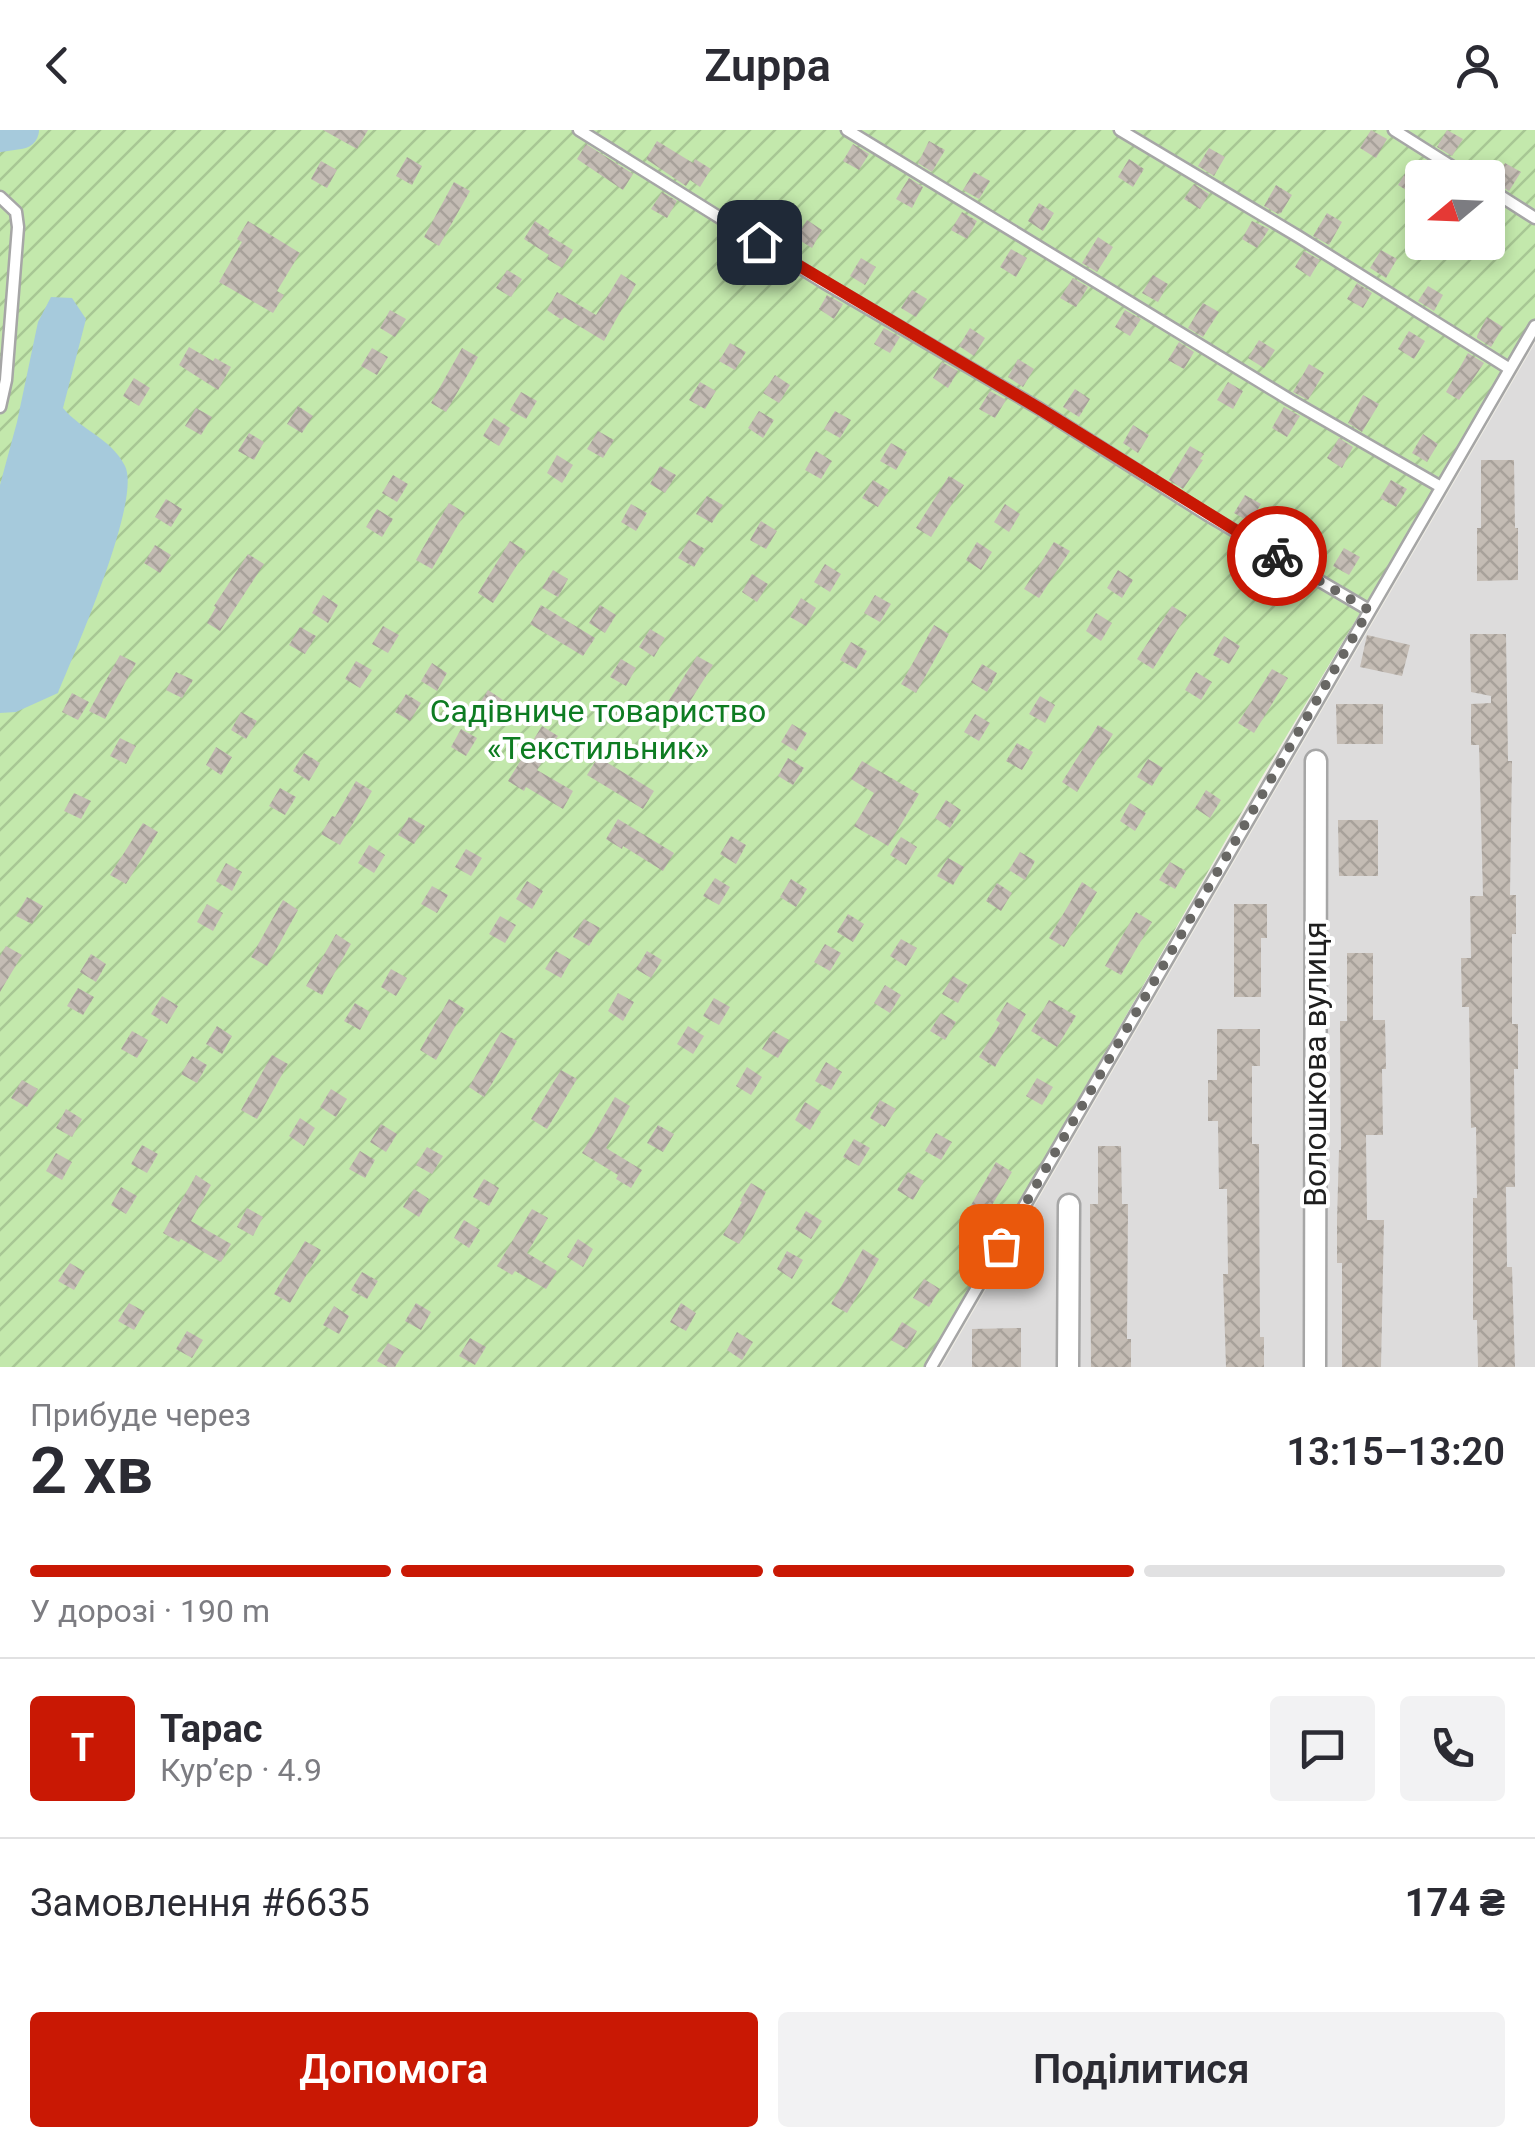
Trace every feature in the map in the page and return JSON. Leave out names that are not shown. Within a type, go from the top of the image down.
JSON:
[{"type":"street","name":"Волошкова вулиця","points":[[1314,1367],[1316,761]]},
{"type":"street","points":[[1068,1367],[1069,1205]]},
{"type":"lane","points":[[579,130],[1369,610]]},
{"type":"lane","points":[[846,130],[1290,400],[1441,487]]},
{"type":"lane","points":[[1120,130],[1510,369]]},
{"type":"lane","points":[[1394,130],[1442,160]]},
{"type":"lane","points":[[0,197],[16,212],[18,227],[6,380],[0,407]]},
{"type":"lane","points":[[1505,199],[1535,218]]},
{"type":"lane","points":[[931,1367],[1535,326]]},
{"type":"shaded area","points":[[1535,343],[1535,1367],[941,1367]]},
{"type":"green space","name":"Садівниче товариство «Текстильник»","points":[[0,130],[1535,130],[1535,327],[1259,782],[926,1367],[0,1367]]},
{"type":"water","points":[[51,297],[72,298],[86,319],[63,408],[119,456],[128,484],[104,578],[58,693],[16,712],[0,713],[0,485],[38,322]]},
{"type":"building","points":[[323,130],[368,130],[357,149]]},
{"type":"building","points":[[1371,130],[1387,139],[1376,158],[1360,148]]},
{"type":"building","points":[[1447,130],[1463,139],[1452,156],[1437,147]]},
{"type":"building","points":[[657,141],[711,169],[700,187],[690,180],[686,186],[646,159]]},
{"type":"building","points":[[929,141],[945,150],[932,172],[918,163]]},
{"type":"building","points":[[586,144],[633,174],[623,190],[577,159]]},
{"type":"building","points":[[853,144],[869,154],[859,170],[843,161]]},
{"type":"building","points":[[1209,148],[1225,157],[1214,176],[1198,166]]},
{"type":"building","points":[[407,157],[422,166],[412,185],[396,176]]},
{"type":"building","points":[[1129,159],[1144,169],[1133,187],[1118,177]]},
{"type":"building","points":[[321,161],[337,170],[327,188],[311,179]]},
{"type":"building","points":[[1505,163],[1521,172],[1509,191],[1505,188]]},
{"type":"building","points":[[974,172],[990,181],[979,199],[963,190]]},
{"type":"building","points":[[909,178],[923,187],[912,208],[896,199]]},
{"type":"building","points":[[454,182],[470,191],[439,246],[424,237]]},
{"type":"building","points":[[1194,184],[1209,194],[1200,209],[1184,199]]},
{"type":"building","points":[[1276,185],[1292,195],[1278,214],[1264,206]]},
{"type":"building","points":[[662,192],[677,201],[667,218],[651,209]]},
{"type":"building","points":[[1039,203],[1054,213],[1043,231],[1028,221]]},
{"type":"building","points":[[962,212],[977,221],[967,239],[951,230]]},
{"type":"building","points":[[1327,213],[1342,222],[1329,245],[1313,236]]},
{"type":"building","points":[[807,220],[822,230],[812,248],[796,238]]},
{"type":"building","points":[[248,221],[300,253],[277,291],[284,295],[273,313],[219,282],[242,242],[237,239]]},
{"type":"building","points":[[535,221],[550,231],[548,235],[573,250],[562,268],[524,239]]},
{"type":"building","points":[[1252,221],[1269,229],[1257,248],[1242,239]]},
{"type":"building","points":[[1098,237],[1113,247],[1097,272],[1082,263]]},
{"type":"building","points":[[749,246],[764,256],[755,272],[739,262]]},
{"type":"building","points":[[1011,249],[1027,258],[1016,277],[1000,267]]},
{"type":"building","points":[[1381,250],[1397,259],[1386,278],[1370,268]]},
{"type":"building","points":[[1304,251],[1320,260],[1310,277],[1295,267]]},
{"type":"building","points":[[861,258],[876,267],[865,285],[850,276]]},
{"type":"building","points":[[507,270],[522,279],[511,297],[496,288]]},
{"type":"building","points":[[621,274],[636,284],[604,341],[547,310],[557,292],[596,315]]},
{"type":"building","points":[[1153,275],[1168,284],[1158,302],[1142,293]]},
{"type":"building","points":[[1073,278],[1088,287],[1076,307],[1060,298]]},
{"type":"building","points":[[1357,283],[1372,293],[1363,308],[1347,299]]},
{"type":"building","points":[[1428,286],[1443,295],[1434,311],[1418,301]]},
{"type":"building","points":[[912,290],[927,299],[916,317],[901,308]]},
{"type":"building","points":[[827,295],[843,304],[834,319],[819,309]]},
{"type":"building","points":[[1203,303],[1219,312],[1203,337],[1188,328]]},
{"type":"building","points":[[390,310],[406,319],[395,337],[380,328]]},
{"type":"building","points":[[1125,310],[1141,319],[1130,336],[1115,327]]},
{"type":"building","points":[[1487,317],[1503,327],[1491,347],[1477,338]]},
{"type":"building","points":[[884,328],[900,337],[890,353],[874,344]]},
{"type":"building","points":[[970,328],[985,338],[974,356],[959,346]]},
{"type":"building","points":[[1409,331],[1425,341],[1414,359],[1398,349]]},
{"type":"building","points":[[1259,340],[1275,350],[1264,368],[1248,358]]},
{"type":"building","points":[[1179,342],[1194,352],[1184,369],[1168,360]]},
{"type":"building","points":[[730,343],[746,352],[735,370],[719,361]]},
{"type":"building","points":[[189,347],[231,367],[218,390],[179,365]]},
{"type":"building","points":[[372,348],[388,357],[377,375],[361,366]]},
{"type":"building","points":[[462,348],[478,357],[446,412],[431,403]]},
{"type":"building","points":[[1468,353],[1484,363],[1459,400],[1446,392]]},
{"type":"building","points":[[1018,359],[1034,369],[1023,387],[1008,377]]},
{"type":"building","points":[[942,362],[958,371],[948,388],[933,378]]},
{"type":"building","points":[[1309,364],[1324,373],[1308,400],[1293,392]]},
{"type":"building","points":[[775,375],[790,385],[779,403],[763,393]]},
{"type":"building","points":[[134,378],[150,388],[139,406],[123,396]]},
{"type":"building","points":[[700,382],[716,391],[705,409],[689,400]]},
{"type":"building","points":[[1228,382],[1243,391],[1233,409],[1217,400]]},
{"type":"building","points":[[1075,389],[1090,399],[1079,417],[1063,407]]},
{"type":"building","points":[[990,391],[1006,400],[995,418],[979,409]]},
{"type":"building","points":[[521,392],[537,401],[526,419],[510,410]]},
{"type":"building","points":[[1363,395],[1379,404],[1362,432],[1348,423]]},
{"type":"building","points":[[298,406],[313,416],[302,433],[287,424]]},
{"type":"building","points":[[1284,407],[1300,416],[1287,437],[1272,428]]},
{"type":"building","points":[[196,408],[212,417],[201,435],[185,426]]},
{"type":"building","points":[[759,411],[774,420],[763,438],[748,428]]},
{"type":"building","points":[[835,411],[851,420],[840,438],[824,429]]},
{"type":"building","points":[[494,418],[510,428],[499,446],[483,436]]},
{"type":"building","points":[[1133,425],[1149,435],[1138,453],[1123,443]]},
{"type":"building","points":[[598,431],[614,440],[603,458],[587,449]]},
{"type":"building","points":[[249,433],[264,442],[254,460],[238,451]]},
{"type":"building","points":[[1423,434],[1438,444],[1427,462],[1412,453]]},
{"type":"building","points":[[1339,438],[1353,447],[1342,468],[1327,458]]},
{"type":"building","points":[[891,443],[907,452],[896,470],[880,461]]},
{"type":"building","points":[[1190,446],[1204,454],[1183,489],[1169,480]]},
{"type":"building","points":[[816,451],[832,461],[821,479],[805,470]]},
{"type":"building","points":[[557,455],[573,465],[562,483],[547,473]]},
{"type":"building","points":[[1481,460],[1514,460],[1518,580],[1477,581]]},
{"type":"building","points":[[660,466],[676,475],[665,493],[650,484]]},
{"type":"building","points":[[393,475],[408,484],[397,502],[382,493]]},
{"type":"building","points":[[949,476],[964,485],[931,537],[916,528]]},
{"type":"building","points":[[873,480],[889,490],[878,507],[862,498]]},
{"type":"building","points":[[1391,480],[1407,489],[1396,507],[1380,498]]},
{"type":"building","points":[[1245,495],[1261,504],[1250,522],[1234,513]]},
{"type":"building","points":[[707,496],[723,505],[712,523],[696,514]]},
{"type":"building","points":[[166,499],[182,509],[171,527],[155,517]]},
{"type":"building","points":[[449,503],[465,513],[432,569],[416,560]]},
{"type":"building","points":[[631,504],[647,513],[636,531],[621,522]]},
{"type":"building","points":[[1005,504],[1020,514],[1009,532],[994,522]]},
{"type":"building","points":[[377,509],[393,519],[382,537],[366,527]]},
{"type":"building","points":[[761,521],[777,531],[766,549],[750,540]]},
{"type":"building","points":[[1294,522],[1310,531],[1299,549],[1283,540]]},
{"type":"building","points":[[689,540],[705,549],[694,567],[678,558]]},
{"type":"building","points":[[510,541],[526,551],[493,603],[478,593]]},
{"type":"building","points":[[977,542],[992,552],[981,570],[966,560]]},
{"type":"building","points":[[1054,542],[1070,551],[1039,598],[1024,589]]},
{"type":"building","points":[[155,545],[171,555],[160,573],[144,563]]},
{"type":"building","points":[[1344,548],[1360,557],[1349,575],[1333,566]]},
{"type":"building","points":[[248,554],[264,564],[220,631],[207,623]]},
{"type":"building","points":[[825,564],[841,574],[830,592],[814,582]]},
{"type":"building","points":[[553,570],[568,579],[558,597],[542,588]]},
{"type":"building","points":[[1118,570],[1133,580],[1122,598],[1107,588]]},
{"type":"building","points":[[752,574],[768,584],[757,602],[742,592]]},
{"type":"building","points":[[323,595],[338,605],[328,623],[312,613]]},
{"type":"building","points":[[875,595],[891,604],[880,622],[864,613]]},
{"type":"building","points":[[801,598],[816,608],[806,626],[790,617]]},
{"type":"building","points":[[541,605],[595,638],[583,656],[530,624]]},
{"type":"building","points":[[600,605],[616,615],[605,633],[589,623]]},
{"type":"building","points":[[1172,606],[1187,615],[1153,669],[1137,659]]},
{"type":"building","points":[[1096,613],[1112,623],[1101,641],[1086,631]]},
{"type":"building","points":[[934,625],[949,634],[916,693],[901,684]]},
{"type":"building","points":[[383,626],[399,635],[388,653],[372,644]]},
{"type":"building","points":[[300,627],[316,636],[305,654],[289,645]]},
{"type":"building","points":[[650,629],[665,638],[654,657],[639,647]]},
{"type":"building","points":[[1470,634],[1506,634],[1508,761],[1512,761],[1510,895],[1516,895],[1512,1024],[1518,1024],[1518,1069],[1514,1069],[1515,1187],[1506,1187],[1515,1367],[1478,1367],[1477,1320],[1473,1320],[1476,1127],[1471,1128],[1469,1007],[1462,1007],[1461,958],[1471,958],[1470,896],[1483,896],[1479,745],[1471,745],[1471,704],[1491,703],[1491,696],[1471,692]]},
{"type":"building","points":[[1367,635],[1410,645],[1402,676],[1360,667]]},
{"type":"building","points":[[1224,636],[1240,646],[1229,664],[1213,655]]},
{"type":"building","points":[[851,642],[867,651],[856,669],[840,660]]},
{"type":"building","points":[[120,655],[136,663],[105,719],[89,711]]},
{"type":"building","points":[[697,656],[713,665],[682,714],[666,705]]},
{"type":"building","points":[[621,659],[636,668],[626,686],[610,677]]},
{"type":"building","points":[[356,661],[372,670],[360,688],[345,679]]},
{"type":"building","points":[[432,663],[447,673],[437,691],[421,681]]},
{"type":"building","points":[[982,664],[997,673],[987,692],[971,682]]},
{"type":"building","points":[[1272,669],[1288,678],[1254,733],[1238,723]]},
{"type":"building","points":[[176,672],[193,680],[182,698],[166,690]]},
{"type":"building","points":[[1196,672],[1212,682],[1201,700],[1185,690]]},
{"type":"building","points":[[488,690],[503,700],[492,718],[477,708]]},
{"type":"building","points":[[72,693],[89,702],[78,720],[62,712]]},
{"type":"building","points":[[406,694],[421,703],[410,721],[395,712]]},
{"type":"building","points":[[1040,696],[1055,705],[1045,723],[1029,714]]},
{"type":"building","points":[[1336,704],[1383,704],[1383,744],[1337,744]]},
{"type":"building","points":[[241,712],[257,721],[246,739],[231,730]]},
{"type":"building","points":[[975,714],[990,723],[979,741],[964,732]]},
{"type":"building","points":[[792,724],[807,733],[796,751],[781,742]]},
{"type":"building","points":[[1098,725],[1113,734],[1077,792],[1062,782]]},
{"type":"building","points":[[542,726],[558,736],[537,770],[573,791],[563,809],[508,781]]},
{"type":"building","points":[[461,729],[477,738],[466,756],[451,747]]},
{"type":"building","points":[[120,738],[136,746],[126,764],[110,756]]},
{"type":"building","points":[[1017,743],[1033,752],[1022,770],[1006,761]]},
{"type":"building","points":[[216,747],[232,757],[221,775],[206,765]]},
{"type":"building","points":[[304,753],[320,763],[309,781],[293,771]]},
{"type":"building","points":[[598,757],[654,791],[643,809],[587,775]]},
{"type":"building","points":[[788,758],[804,768],[793,785],[778,776]]},
{"type":"building","points":[[1148,759],[1163,768],[1152,786],[1137,777]]},
{"type":"building","points":[[862,761],[919,794],[888,846],[854,826],[874,793],[851,779]]},
{"type":"building","points":[[356,781],[372,791],[340,845],[321,834]]},
{"type":"building","points":[[280,788],[296,797],[285,815],[269,806]]},
{"type":"building","points":[[1206,790],[1221,800],[1210,818],[1195,808]]},
{"type":"building","points":[[74,793],[91,801],[81,819],[64,811]]},
{"type":"building","points":[[946,800],[961,810],[950,828],[935,818]]},
{"type":"building","points":[[1130,803],[1146,813],[1135,831],[1120,821]]},
{"type":"building","points":[[409,817],[425,826],[414,844],[398,835]]},
{"type":"building","points":[[618,819],[674,853],[663,871],[606,839]]},
{"type":"building","points":[[1338,820],[1378,820],[1378,876],[1339,876]]},
{"type":"building","points":[[143,823],[158,832],[126,884],[110,875]]},
{"type":"building","points":[[731,836],[746,845],[736,864],[720,854]]},
{"type":"building","points":[[901,837],[917,847],[906,865],[890,855]]},
{"type":"building","points":[[369,845],[385,855],[374,873],[358,863]]},
{"type":"building","points":[[466,849],[482,858],[471,876],[455,867]]},
{"type":"building","points":[[1020,852],[1035,861],[1025,880],[1009,870]]},
{"type":"building","points":[[948,858],[964,867],[953,885],[937,876]]},
{"type":"building","points":[[1170,862],[1186,871],[1175,889],[1159,880]]},
{"type":"building","points":[[226,863],[242,872],[232,891],[216,881]]},
{"type":"building","points":[[715,878],[730,887],[719,905],[703,896]]},
{"type":"building","points":[[791,879],[807,889],[796,907],[780,897]]},
{"type":"building","points":[[527,881],[543,891],[532,909],[516,899]]},
{"type":"building","points":[[1082,882],[1097,892],[1064,947],[1049,938]]},
{"type":"building","points":[[997,883],[1012,893],[1001,911],[986,901]]},
{"type":"building","points":[[432,886],[448,895],[437,913],[421,904]]},
{"type":"building","points":[[27,897],[43,906],[32,924],[16,916]]},
{"type":"building","points":[[283,900],[298,910],[267,966],[251,957]]},
{"type":"building","points":[[207,904],[223,913],[213,931],[197,922]]},
{"type":"building","points":[[1234,904],[1267,904],[1267,938],[1261,938],[1261,997],[1234,997]]},
{"type":"building","points":[[1136,912],[1152,922],[1121,975],[1105,966]]},
{"type":"building","points":[[848,914],[864,924],[853,942],[837,932]]},
{"type":"building","points":[[500,916],[516,925],[505,943],[489,934]]},
{"type":"building","points":[[584,919],[600,928],[589,946],[573,937]]},
{"type":"building","points":[[336,934],[351,944],[322,995],[306,986]]},
{"type":"building","points":[[901,939],[917,948],[906,966],[890,956]]},
{"type":"building","points":[[825,944],[841,953],[830,971],[814,962]]},
{"type":"building","points":[[6,946],[22,955],[0,992],[0,956]]},
{"type":"building","points":[[556,951],[571,960],[561,978],[545,969]]},
{"type":"building","points":[[647,951],[662,960],[651,978],[636,969]]},
{"type":"building","points":[[1347,953],[1373,953],[1373,1020],[1385,1020],[1383,1135],[1366,1135],[1367,1220],[1384,1220],[1381,1367],[1342,1367],[1342,1263],[1337,1263],[1337,1220],[1340,1021],[1347,1021]]},
{"type":"building","points":[[91,954],[106,964],[96,982],[80,972]]},
{"type":"building","points":[[391,969],[407,978],[396,996],[381,987]]},
{"type":"building","points":[[953,976],[968,985],[958,1003],[942,994]]},
{"type":"building","points":[[885,985],[901,995],[890,1013],[874,1003]]},
{"type":"building","points":[[78,988],[94,997],[83,1015],[67,1006]]},
{"type":"building","points":[[618,993],[634,1002],[623,1021],[608,1011]]},
{"type":"building","points":[[162,996],[178,1006],[167,1024],[151,1014]]},
{"type":"building","points":[[714,998],[730,1007],[719,1025],[703,1016]]},
{"type":"building","points":[[449,999],[465,1009],[436,1060],[420,1050]]},
{"type":"building","points":[[1049,1000],[1076,1016],[1057,1047],[1031,1031]]},
{"type":"building","points":[[1007,1002],[1026,1014],[995,1067],[979,1057],[1000,1023],[996,1020]]},
{"type":"building","points":[[355,1003],[370,1012],[360,1030],[344,1021]]},
{"type":"building","points":[[941,1013],[956,1022],[945,1040],[930,1031]]},
{"type":"building","points":[[217,1026],[232,1036],[222,1054],[206,1044]]},
{"type":"building","points":[[688,1026],[704,1036],[693,1054],[677,1044]]},
{"type":"building","points":[[1217,1029],[1260,1029],[1260,1066],[1252,1066],[1252,1144],[1259,1144],[1260,1337],[1264,1337],[1264,1367],[1226,1367],[1223,1274],[1228,1274],[1227,1189],[1219,1189],[1218,1121],[1208,1121],[1208,1080],[1217,1080]]},
{"type":"building","points":[[132,1031],[148,1040],[137,1058],[121,1049]]},
{"type":"building","points":[[773,1031],[789,1040],[778,1058],[762,1049]]},
{"type":"building","points":[[501,1032],[517,1041],[484,1097],[469,1087]]},
{"type":"building","points":[[272,1055],[288,1064],[257,1119],[241,1110]]},
{"type":"building","points":[[192,1056],[207,1065],[197,1083],[181,1074]]},
{"type":"building","points":[[826,1062],[842,1072],[831,1090],[815,1081]]},
{"type":"building","points":[[747,1067],[762,1077],[751,1095],[736,1086]]},
{"type":"building","points":[[561,1070],[577,1079],[547,1129],[531,1119]]},
{"type":"building","points":[[1037,1078],[1053,1087],[1042,1105],[1026,1096]]},
{"type":"building","points":[[22,1080],[38,1089],[27,1107],[11,1098]]},
{"type":"building","points":[[331,1089],[347,1099],[336,1117],[320,1107]]},
{"type":"building","points":[[615,1097],[630,1106],[606,1148],[642,1170],[631,1188],[616,1179],[618,1175],[582,1153]]},
{"type":"building","points":[[880,1100],[896,1109],[885,1127],[870,1118]]},
{"type":"building","points":[[805,1102],[821,1112],[810,1130],[795,1120]]},
{"type":"building","points":[[66,1109],[82,1119],[72,1137],[56,1128]]},
{"type":"building","points":[[300,1118],[315,1128],[304,1146],[289,1136]]},
{"type":"building","points":[[381,1124],[397,1134],[386,1152],[370,1142]]},
{"type":"building","points":[[658,1125],[674,1134],[663,1152],[647,1143]]},
{"type":"building","points":[[936,1133],[952,1142],[941,1160],[925,1151]]},
{"type":"building","points":[[854,1139],[870,1148],[859,1166],[843,1157]]},
{"type":"building","points":[[142,1145],[158,1154],[147,1173],[131,1164]]},
{"type":"building","points":[[1098,1146],[1121,1146],[1122,1204],[1128,1204],[1127,1339],[1131,1339],[1131,1367],[1091,1367],[1090,1204],[1098,1204]]},
{"type":"building","points":[[427,1147],[443,1156],[432,1174],[416,1165]]},
{"type":"building","points":[[360,1151],[375,1160],[365,1178],[349,1169]]},
{"type":"building","points":[[56,1153],[72,1162],[62,1180],[46,1171]]},
{"type":"building","points":[[996,1162],[1012,1172],[978,1228],[963,1219]]},
{"type":"building","points":[[908,1172],[924,1181],[913,1200],[897,1190]]},
{"type":"building","points":[[196,1175],[211,1185],[191,1221],[231,1244],[221,1262],[163,1233]]},
{"type":"building","points":[[484,1179],[499,1188],[489,1206],[473,1197]]},
{"type":"building","points":[[751,1183],[766,1192],[739,1244],[723,1235]]},
{"type":"building","points":[[121,1187],[137,1196],[126,1214],[111,1205]]},
{"type":"building","points":[[414,1189],[429,1199],[419,1217],[403,1207]]},
{"type":"building","points":[[247,1208],[263,1217],[253,1236],[237,1227]]},
{"type":"building","points":[[532,1209],[548,1218],[527,1253],[557,1271],[546,1289],[515,1271],[512,1275],[497,1266]]},
{"type":"building","points":[[806,1211],[822,1221],[811,1239],[795,1229]]},
{"type":"building","points":[[464,1220],[480,1230],[469,1248],[454,1238]]},
{"type":"building","points":[[578,1239],[593,1249],[583,1267],[567,1257]]},
{"type":"building","points":[[305,1241],[321,1250],[290,1303],[274,1294]]},
{"type":"building","points":[[863,1249],[879,1259],[847,1313],[831,1304]]},
{"type":"building","points":[[787,1251],[803,1260],[792,1279],[777,1269]]},
{"type":"building","points":[[70,1263],[85,1272],[74,1290],[58,1281]]},
{"type":"building","points":[[362,1272],[378,1281],[367,1299],[351,1290]]},
{"type":"building","points":[[924,1279],[940,1289],[929,1307],[913,1298]]},
{"type":"building","points":[[129,1303],[145,1312],[134,1330],[118,1321]]},
{"type":"building","points":[[416,1303],[431,1312],[421,1330],[405,1321]]},
{"type":"building","points":[[681,1303],[696,1313],[686,1331],[670,1322]]},
{"type":"building","points":[[334,1306],[349,1316],[339,1334],[323,1325]]},
{"type":"building","points":[[902,1322],[917,1331],[907,1349],[891,1340]]},
{"type":"building","points":[[1021,1328],[1021,1367],[972,1367],[972,1329]]},
{"type":"building","points":[[187,1331],[203,1340],[192,1358],[176,1349]]},
{"type":"building","points":[[737,1332],[753,1342],[742,1360],[727,1350]]},
{"type":"building","points":[[470,1338],[486,1347],[475,1365],[459,1356]]},
{"type":"building","points":[[388,1343],[404,1352],[395,1367],[377,1361]]},
{"type":"waterway","points":[[0,133],[20,130]]},
{"type":"way so far","points":[[1001,1246],[1369,610],[1277,556]]},
{"type":"route","points":[[759,242],[1277,556]]}]
